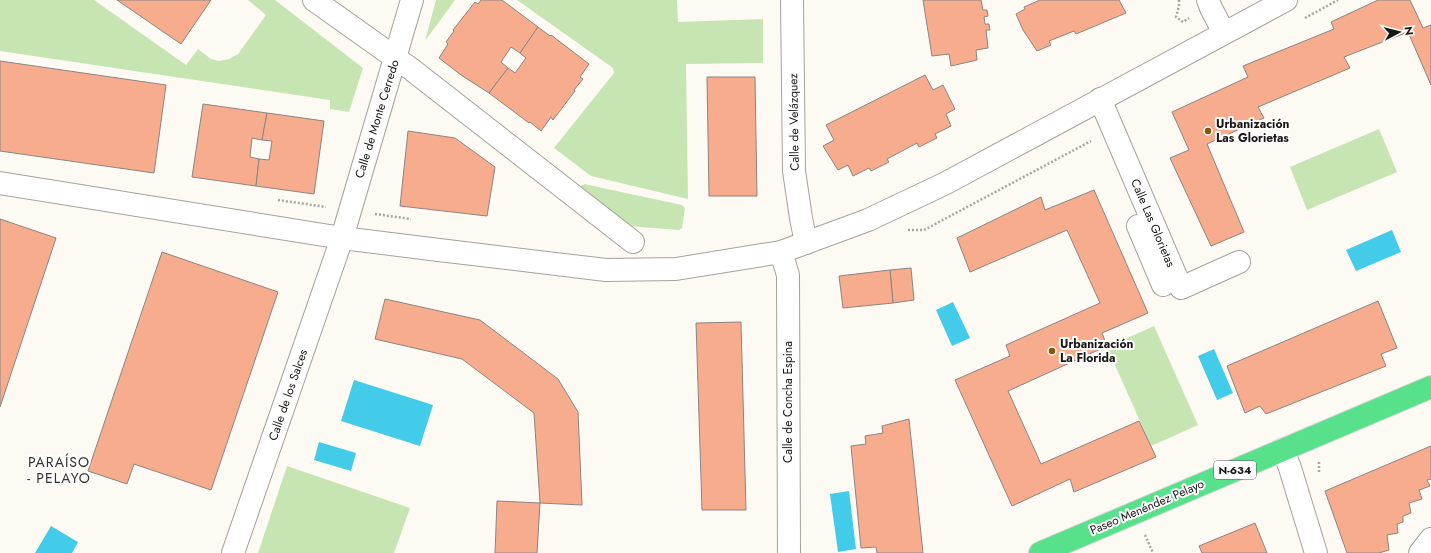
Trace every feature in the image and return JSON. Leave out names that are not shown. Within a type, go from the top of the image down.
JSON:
[{"type":"highway","name":"Paseo Menéndez Pelayo","points":[[1040,553],[1431,387]]},
{"type":"street","points":[[314,0],[396,57],[633,242]]},
{"type":"street","name":"Calle de Monte Cerredo","points":[[342,238],[412,0]]},
{"type":"street","name":"Calle de Velázquez","points":[[792,0],[794,171],[806,243]]},
{"type":"street","points":[[1208,0],[1224,33]]},
{"type":"street","points":[[0,183],[342,238],[606,270],[676,269],[781,252],[868,220],[946,183],[1286,0]]},
{"type":"street","name":"Calle Las Glorietas","points":[[1100,99],[1181,288],[1239,262]]},
{"type":"street","points":[[1099,135],[1163,285]]},
{"type":"street","name":"Calle de los Salces","points":[[233,553],[342,238]]},
{"type":"street","name":"Calle de Concha Espina","points":[[781,252],[788,275],[789,553]]},
{"type":"street","points":[[1283,450],[1316,553]]},
{"type":"street","points":[[1420,553],[1431,539]]},
{"type":"path","points":[[1176,17],[1179,0]]},
{"type":"path","points":[[1304,18],[1338,0]]},
{"type":"path","points":[[273,199],[411,219]]},
{"type":"path","points":[[1319,475],[1320,457]]},
{"type":"path","points":[[1144,531],[1153,553]]},
{"type":"green space","points":[[0,0],[94,0],[186,65],[198,49],[211,59],[219,61],[229,59],[238,54],[266,15],[248,0],[275,0],[363,68],[349,112],[330,109],[330,100],[0,51]]},
{"type":"green space","points":[[436,0],[455,0],[425,41]]},
{"type":"green space","points":[[517,0],[677,0],[678,22],[763,19],[763,63],[686,64],[688,199],[591,176],[554,148],[614,73],[613,68]]},
{"type":"green space","points":[[1379,129],[1397,172],[1307,210],[1290,167]]},
{"type":"green space","points":[[584,184],[682,205],[685,208],[682,228],[679,230],[628,226],[580,189]]},
{"type":"green space","points":[[1154,326],[1198,425],[1151,446],[1107,347]]},
{"type":"green space","points":[[287,466],[410,508],[394,553],[258,553]]},
{"type":"water","points":[[1392,230],[1401,252],[1356,271],[1346,250]]},
{"type":"water","points":[[953,302],[970,338],[952,346],[936,310]]},
{"type":"water","points":[[1214,349],[1233,393],[1217,400],[1198,356]]},
{"type":"water","points":[[354,380],[433,405],[420,446],[341,421]]},
{"type":"water","points":[[319,442],[356,453],[351,471],[314,460]]},
{"type":"water","points":[[849,491],[856,549],[838,552],[830,494]]},
{"type":"water","points":[[51,526],[78,542],[72,553],[35,553]]},
{"type":"building","points":[[117,0],[211,0],[181,44]]},
{"type":"building","points":[[481,0],[502,0],[538,27],[520,53],[511,47],[501,62],[508,68],[489,93],[461,75],[439,58],[448,44],[446,42],[454,31],[453,30],[475,2],[478,4]]},
{"type":"building","points":[[923,0],[981,0],[983,10],[987,10],[988,16],[984,17],[985,24],[989,24],[990,30],[986,30],[988,48],[976,50],[977,60],[951,66],[949,54],[932,56]]},
{"type":"building","points":[[1040,0],[1119,0],[1126,13],[1076,34],[1074,31],[1049,41],[1051,45],[1037,51],[1023,30],[1016,14],[1025,9],[1024,7]]},
{"type":"building","name":"Urbanización Las Glorietas","points":[[1378,0],[1410,0],[1423,28],[1431,25],[1431,85],[1408,32],[1344,57],[1350,68],[1258,107],[1264,118],[1207,144],[1244,232],[1211,246],[1170,158],[1189,150],[1172,112],[1248,77],[1243,66],[1334,29],[1331,22]]},
{"type":"building","points":[[538,27],[589,64],[580,77],[583,79],[574,90],[575,91],[553,120],[551,117],[541,131],[489,93],[508,68],[515,73],[526,58],[520,53]]},
{"type":"building","points":[[0,61],[166,85],[154,173],[0,151]]},
{"type":"building","points":[[925,75],[933,90],[943,85],[955,109],[946,114],[951,126],[935,134],[937,138],[919,147],[917,143],[887,159],[889,162],[871,171],[869,168],[853,176],[848,165],[838,170],[823,146],[834,140],[826,125]]},
{"type":"building","points":[[707,77],[755,77],[757,196],[709,196]]},
{"type":"building","points":[[203,104],[267,113],[262,140],[252,138],[250,157],[259,159],[256,186],[192,177]]},
{"type":"building","points":[[267,113],[324,121],[314,194],[256,186],[259,159],[269,160],[272,141],[262,140]]},
{"type":"building","points":[[408,131],[455,138],[495,167],[487,216],[400,206]]},
{"type":"building","name":"Urbanización La Florida","points":[[1094,190],[1148,313],[1102,333],[1107,346],[1008,391],[1041,464],[1139,421],[1156,457],[1074,492],[1070,479],[1012,506],[955,380],[1010,356],[1006,345],[1100,303],[1067,230],[970,272],[957,238],[1041,197],[1045,210]]},
{"type":"building","points":[[0,219],[56,238],[0,407]]},
{"type":"building","points":[[162,252],[278,292],[211,490],[134,464],[127,484],[88,471]]},
{"type":"building","points":[[911,268],[914,300],[893,303],[890,270]]},
{"type":"building","points":[[890,270],[893,303],[843,308],[839,276]]},
{"type":"building","points":[[385,299],[480,320],[558,379],[578,412],[582,505],[540,503],[534,413],[462,359],[375,339]]},
{"type":"building","points":[[1378,301],[1397,348],[1381,354],[1386,366],[1266,414],[1260,406],[1245,413],[1227,366]]},
{"type":"building","points":[[741,322],[746,510],[702,510],[696,323]]},
{"type":"building","points":[[909,419],[923,553],[877,553],[876,547],[861,548],[851,446],[866,444],[865,436],[883,433],[882,426]]},
{"type":"building","points":[[1431,446],[1431,479],[1427,480],[1430,486],[1419,490],[1422,499],[1409,503],[1411,513],[1403,516],[1403,522],[1397,524],[1398,533],[1387,535],[1389,550],[1379,553],[1347,553],[1325,491]]},
{"type":"building","points":[[497,501],[540,503],[537,553],[495,553]]},
{"type":"building","points":[[1255,523],[1267,553],[1202,553],[1199,546]]},
{"type":"place","name":"Urbanización Las Glorietas","points":[[1208,131]]},
{"type":"place","name":"Urbanización La Florida","points":[[1052,351]]},
{"type":"district","name":"PARAÍSO - PELAYO","points":[[59,470]]}]
